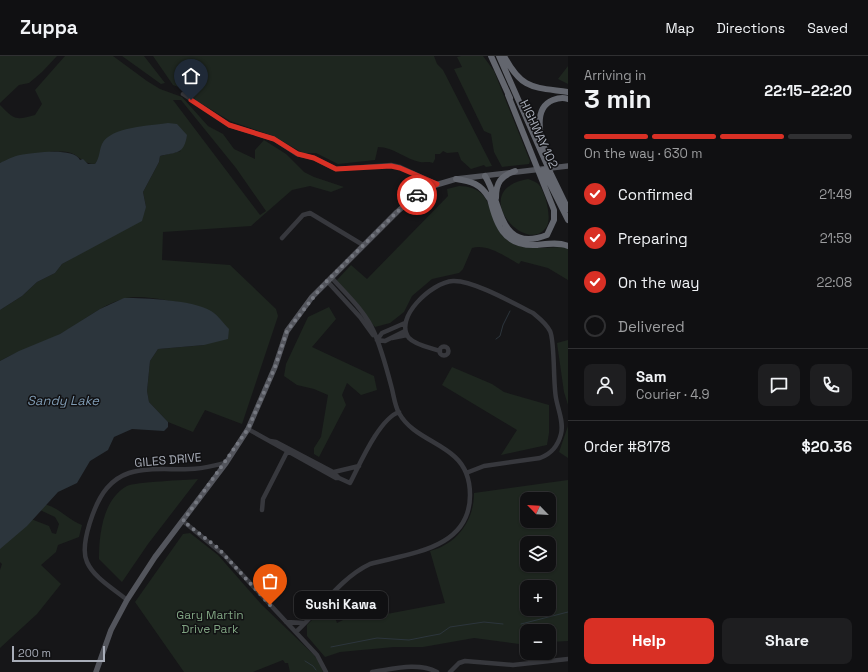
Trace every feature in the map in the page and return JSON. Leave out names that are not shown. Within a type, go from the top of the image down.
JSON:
[{"type":"highway","name":"HIGHWAY 102","points":[[491,56],[508,95],[542,161]]},
{"type":"highway","name":"HIGHWAY 102","points":[[499,56],[568,220]]},
{"type":"highway","points":[[504,56],[514,74],[530,86],[568,92]]},
{"type":"highway","points":[[485,176],[489,181],[497,209],[507,228],[519,237],[538,239],[547,235],[554,220],[554,210],[548,175],[542,161],[539,121],[542,110],[548,102],[557,98],[568,99]]},
{"type":"highway","points":[[497,209],[496,192],[499,180],[504,175],[515,171]]},
{"type":"highway","name":"HIGHWAY 102","points":[[548,175],[560,193],[568,209]]},
{"type":"highway","points":[[485,176],[490,200],[499,227],[506,236],[513,241],[528,245],[558,244],[568,246]]},
{"type":"highway","points":[[456,179],[476,184],[485,192],[490,200]]},
{"type":"main road","points":[[97,672],[112,630],[127,600],[155,557],[226,463],[248,429],[275,367],[287,331],[312,296],[413,198],[437,184],[456,179],[568,166]]},
{"type":"street","points":[[183,94],[229,125],[274,139],[298,154],[314,158],[336,169],[391,166],[400,168],[437,184]]},
{"type":"street","points":[[282,238],[304,215],[310,213],[363,245]]},
{"type":"street","points":[[296,632],[346,581],[362,568],[370,564],[431,549],[449,539],[462,525],[470,503],[470,493],[466,473],[461,463],[454,456],[412,428],[399,412],[372,327],[365,317],[329,279]]},
{"type":"street","points":[[440,351],[414,342],[406,333],[405,324],[422,295],[432,288],[453,281],[472,285],[521,307],[541,319],[550,331],[555,390],[562,424],[560,440],[552,452],[546,456],[484,466],[466,473]]},
{"type":"street","points":[[377,340],[382,333],[405,324]]},
{"type":"street","points":[[377,340],[385,341],[406,333]]},
{"type":"street","points":[[248,429],[336,478],[350,483],[382,425],[392,415],[399,412]]},
{"type":"street","points":[[288,451],[333,472],[339,478]]},
{"type":"street","points":[[262,510],[263,499],[288,451]]},
{"type":"street","name":"GILES DRIVE","points":[[127,600],[93,571],[85,555],[86,538],[98,503],[104,492],[121,476],[131,472],[142,470],[194,469],[226,463]]},
{"type":"street","points":[[333,472],[360,466]]},
{"type":"street","points":[[183,521],[221,551],[317,655],[326,672]]},
{"type":"street","points":[[286,622],[305,623]]},
{"type":"street","points":[[450,672],[459,663],[465,661],[513,665],[568,659]]},
{"type":"street","points":[[372,672],[417,667],[427,668],[437,672]]},
{"type":"green space","points":[[0,56],[57,56],[29,83],[19,85],[0,103]]},
{"type":"green space","points":[[65,56],[113,56],[160,89],[182,97],[208,126],[223,134],[234,149],[255,159],[255,150],[264,140],[286,154],[304,172],[344,187],[331,192],[310,186],[292,190],[251,226],[163,232],[162,260],[230,265],[276,309],[278,316],[242,424],[205,410],[193,432],[168,422],[149,402],[147,391],[150,361],[158,349],[204,345],[190,304],[147,297],[130,297],[123,299],[99,309],[54,337],[0,361],[0,310],[22,296],[37,282],[55,273],[62,264],[100,242],[146,207],[143,192],[159,162],[160,156],[181,151],[102,145],[101,155],[95,164],[85,162],[71,153],[64,152],[46,152],[0,163],[0,105],[15,118],[35,115],[42,104],[35,90]],"holes":[[[173,100],[181,100],[236,168],[266,211],[260,215]]]},
{"type":"green space","points":[[122,56],[144,56],[165,83],[161,84]]},
{"type":"green space","points":[[153,56],[434,56],[437,64],[443,70],[492,166],[486,167],[484,165],[471,169],[461,160],[458,152],[447,153],[443,151],[440,154],[435,154],[433,163],[415,160],[389,149],[378,147],[375,160],[338,164],[316,153],[303,153],[273,136],[230,121],[197,101],[184,89],[173,85]]},
{"type":"green space","points":[[483,56],[494,71],[530,161],[529,164],[502,167],[494,152],[491,134],[484,131],[454,69],[462,67],[457,57]]},
{"type":"green space","points":[[568,66],[568,84],[558,79]]},
{"type":"green space","points":[[528,179],[536,182],[540,186],[547,203],[549,216],[547,226],[538,234],[527,234],[516,229],[507,219],[501,207],[502,196],[510,186]]},
{"type":"green space","points":[[459,186],[473,188],[482,194],[495,222],[507,240],[519,246],[525,247],[565,247],[568,249],[568,280],[548,268],[521,261],[519,264],[484,247],[472,248],[463,269],[459,273],[432,279],[412,296],[404,312],[390,323],[375,327],[336,281],[351,265],[367,279],[448,196],[447,189]]},
{"type":"green space","points":[[329,307],[336,319],[312,347],[374,376],[377,390],[361,395],[347,383],[342,395],[346,405],[319,457],[314,454],[314,448],[321,437],[328,395],[314,389],[297,385],[284,376],[286,364],[308,317]]},
{"type":"green space","points":[[568,340],[568,405],[564,392],[557,343]]},
{"type":"green space","points":[[452,367],[492,384],[504,392],[549,405],[549,433],[547,445],[501,455],[517,430],[442,385]]},
{"type":"green space","points":[[568,426],[568,458],[559,452]]},
{"type":"green space","points":[[198,479],[148,544],[122,582],[99,559],[100,539],[104,518],[112,499],[127,486],[150,482]]},
{"type":"green space","points":[[568,480],[568,641],[556,642],[556,624],[520,624],[520,644],[474,638],[423,647],[394,647],[340,652],[325,657],[307,636],[307,625],[326,606],[329,611],[333,613],[337,623],[343,620],[371,617],[445,603],[430,551],[440,548],[456,537],[467,522],[473,503],[474,493]]},
{"type":"green space","points":[[44,504],[55,508],[82,525],[79,537],[58,545],[56,552],[41,565],[61,584],[37,614],[0,648],[0,570],[2,564],[0,562],[0,545],[31,519],[49,526],[52,533],[56,534],[59,524],[55,517],[40,510]]},
{"type":"green space","name":"Gary Martin Drive Park","points":[[190,533],[218,555],[262,605],[314,655],[320,663],[323,672],[290,672],[288,663],[285,663],[283,660],[253,672],[184,672],[135,602],[183,534]]},
{"type":"water","points":[[168,123],[177,124],[187,135],[186,141],[184,146],[178,152],[160,156],[159,162],[143,192],[146,207],[142,221],[62,264],[55,273],[37,282],[22,296],[0,310],[0,163],[20,155],[62,152],[70,153],[80,160],[83,159],[88,164],[95,164],[102,144],[107,138],[114,134],[122,130]]},
{"type":"water","name":"Sandy Lake","points":[[124,298],[169,300],[203,307],[214,313],[229,329],[228,339],[204,345],[158,349],[150,361],[147,391],[149,402],[168,422],[168,427],[164,431],[132,429],[114,437],[108,450],[90,461],[77,483],[58,492],[27,526],[0,549],[0,361],[19,351],[60,334],[100,309]]},
{"type":"waterway","points":[[496,339],[500,336],[503,325],[510,311]]},
{"type":"waterway","points":[[521,624],[568,612]]},
{"type":"waterway","points":[[331,647],[377,638],[409,640],[440,634],[450,627],[484,622],[503,624]]},
{"type":"waterway","points":[[305,661],[316,670]]},
{"type":"way so far","points":[[270,605],[218,548],[183,521],[239,445],[262,401],[287,331],[312,296],[397,212],[417,195]]},
{"type":"place","name":"Sushi Kawa","points":[[270,605]]},
{"type":"route","points":[[191,100],[201,107],[216,114],[229,125],[274,139],[298,154],[314,158],[333,168],[339,170],[345,168],[391,166],[400,168],[437,184],[429,187],[417,195]]}]
